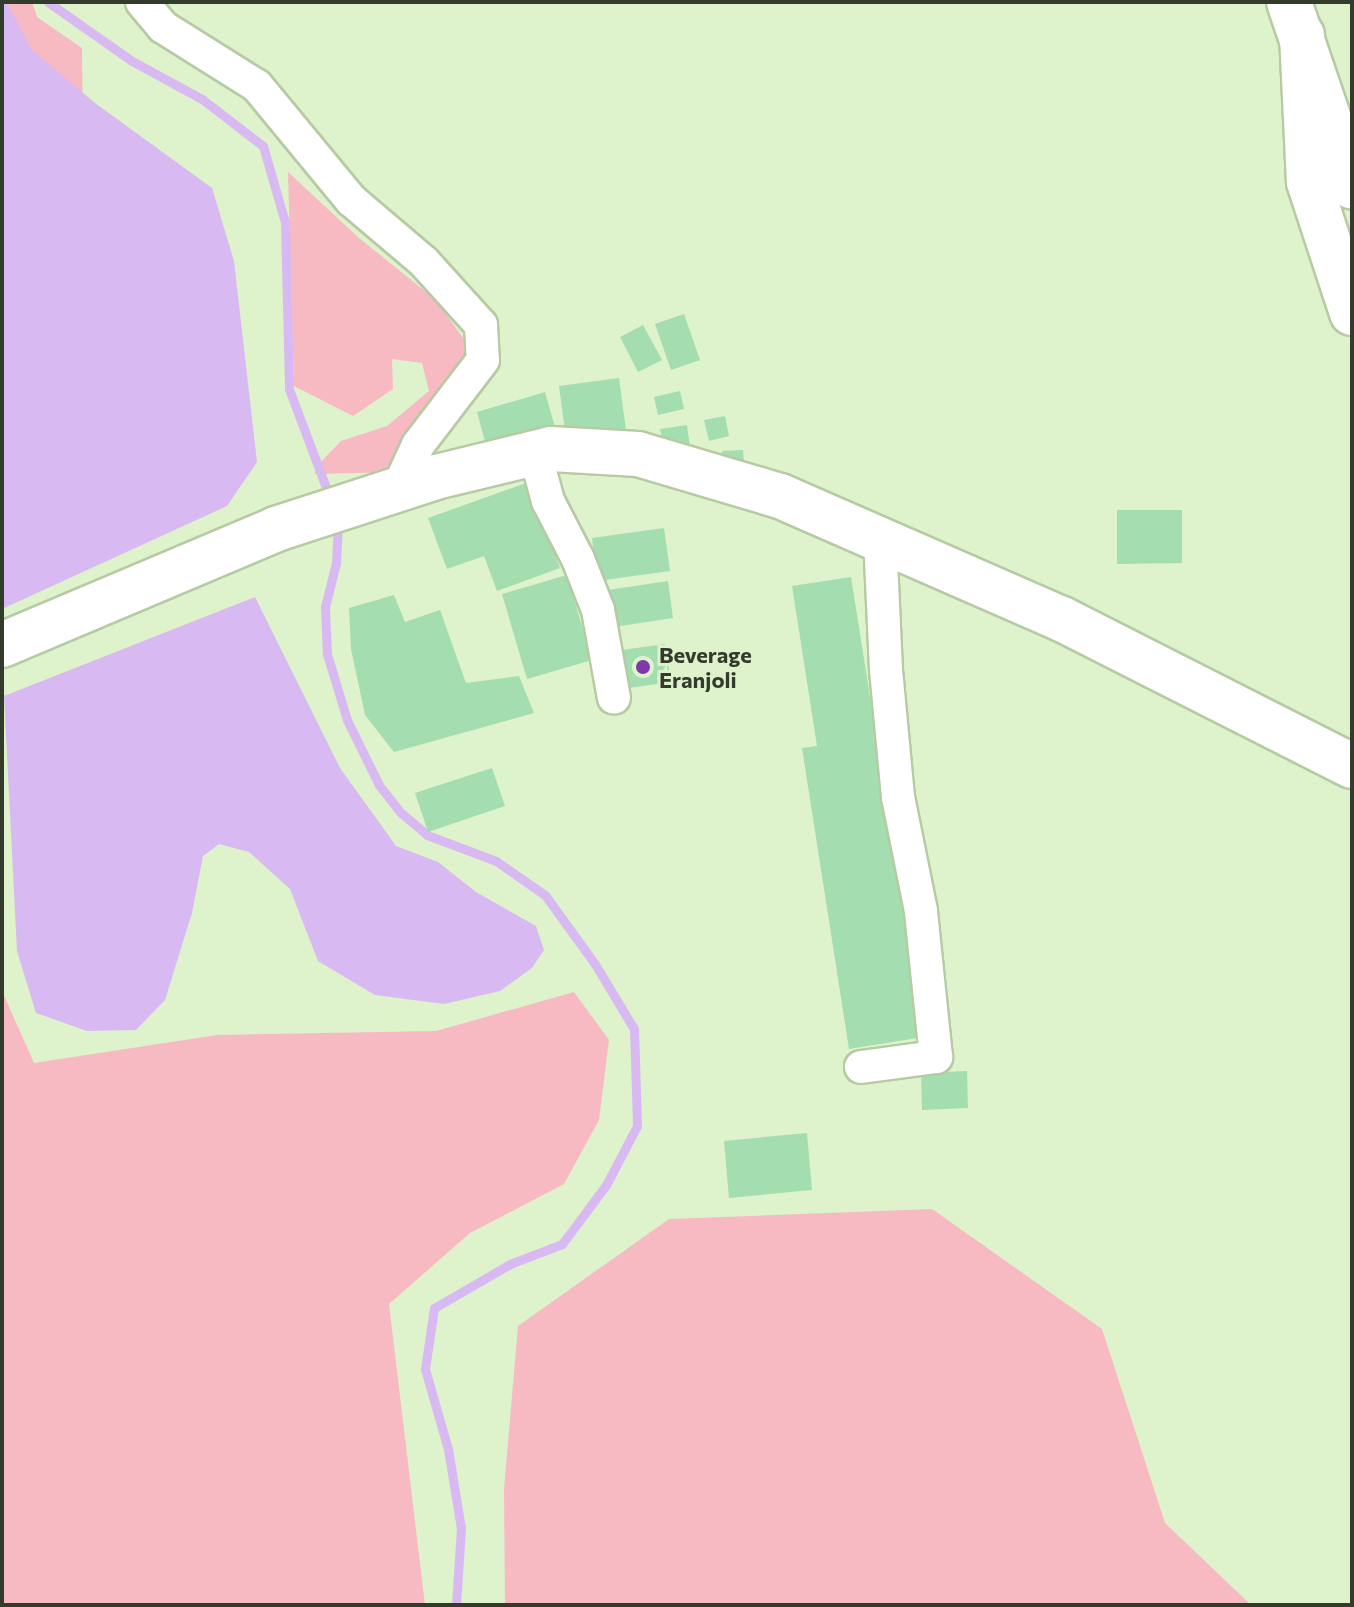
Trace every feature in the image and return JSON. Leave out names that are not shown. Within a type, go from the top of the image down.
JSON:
[{"type":"main road","points":[[1295,19],[1352,187]]},
{"type":"main road","points":[[1295,19],[1309,182],[1352,313]]},
{"type":"main road","points":[[2,645],[304,518],[391,491],[551,449],[638,454],[780,496],[1062,619],[1352,766]]},
{"type":"street","points":[[142,2],[163,27],[257,86],[351,200],[424,262],[481,325],[483,360],[418,445],[391,491]]},
{"type":"street","points":[[535,453],[548,501],[578,559],[598,610],[614,698]]},
{"type":"street","points":[[861,1067],[936,1057],[921,911],[898,797],[886,670],[880,540]]},
{"type":"shaded area","points":[[2,2],[32,2],[37,17],[82,48],[83,136]]},
{"type":"shaded area","points":[[2,2],[7,3],[32,50],[95,103],[212,188],[234,261],[257,462],[227,506],[2,609]]},
{"type":"shaded area","points":[[288,172],[359,238],[436,300],[492,379],[470,396],[397,472],[315,474],[316,467],[341,441],[387,426],[429,391],[422,363],[392,359],[393,389],[353,416],[294,386]]},
{"type":"shaded area","points":[[255,597],[340,768],[396,846],[438,862],[476,892],[536,926],[544,950],[532,968],[500,991],[444,1004],[375,995],[318,961],[290,889],[249,852],[219,844],[203,856],[192,913],[165,1000],[136,1030],[87,1031],[36,1013],[17,951],[4,696]]},
{"type":"shaded area","points":[[2,991],[34,1063],[217,1035],[436,1031],[574,992],[609,1040],[599,1120],[564,1184],[470,1233],[389,1304],[425,1605],[2,1605]]},
{"type":"shaded area","points":[[932,1209],[1102,1329],[1165,1523],[1251,1605],[505,1605],[504,1489],[518,1326],[669,1219]]},
{"type":"building","points":[[684,314],[700,360],[671,370],[655,324]]},
{"type":"building","points":[[643,325],[662,360],[638,372],[620,337]]},
{"type":"building","points":[[619,378],[627,438],[567,446],[559,386]]},
{"type":"building","points":[[680,391],[684,409],[658,415],[654,397]]},
{"type":"building","points":[[545,392],[559,441],[490,460],[477,412]]},
{"type":"building","points":[[725,416],[729,436],[709,441],[704,420]]},
{"type":"building","points":[[687,425],[690,447],[664,451],[660,429]]},
{"type":"building","points":[[743,450],[744,464],[723,466],[722,451]]},
{"type":"building","points":[[529,482],[560,568],[497,591],[484,556],[447,569],[428,518]]},
{"type":"building","points":[[1117,510],[1182,510],[1182,563],[1117,564]]},
{"type":"building","points":[[664,528],[670,571],[597,581],[592,538]]},
{"type":"building","points":[[567,575],[592,660],[527,679],[502,594]]},
{"type":"building","points":[[851,577],[924,1037],[849,1049],[802,748],[817,746],[792,586]]},
{"type":"building","points":[[668,581],[673,618],[614,627],[608,590]]},
{"type":"building","points":[[394,595],[405,622],[440,610],[466,683],[519,676],[534,713],[394,752],[365,715],[351,649],[349,608]]},
{"type":"building","name":"Beverage Eranjoli","points":[[665,644],[671,682],[621,689],[615,651]]},
{"type":"building","points":[[492,768],[505,806],[428,832],[415,793]]},
{"type":"building","points":[[967,1071],[968,1108],[922,1110],[921,1073]]},
{"type":"building","points":[[807,1133],[812,1190],[729,1198],[724,1141]]},
{"type":"waterway","points":[[48,2],[132,61],[202,99],[263,146],[285,222],[289,389],[330,498]]},
{"type":"waterway","points":[[338,523],[336,563],[325,607],[327,654],[347,720],[379,785],[400,812],[427,835],[496,861],[545,895],[595,964],[634,1029],[637,1126],[606,1185],[562,1244],[510,1264],[434,1308],[425,1369],[448,1449],[461,1528],[456,1605]]},
{"type":"place","name":"Beverage Eranjoli","points":[[643,667]]}]
